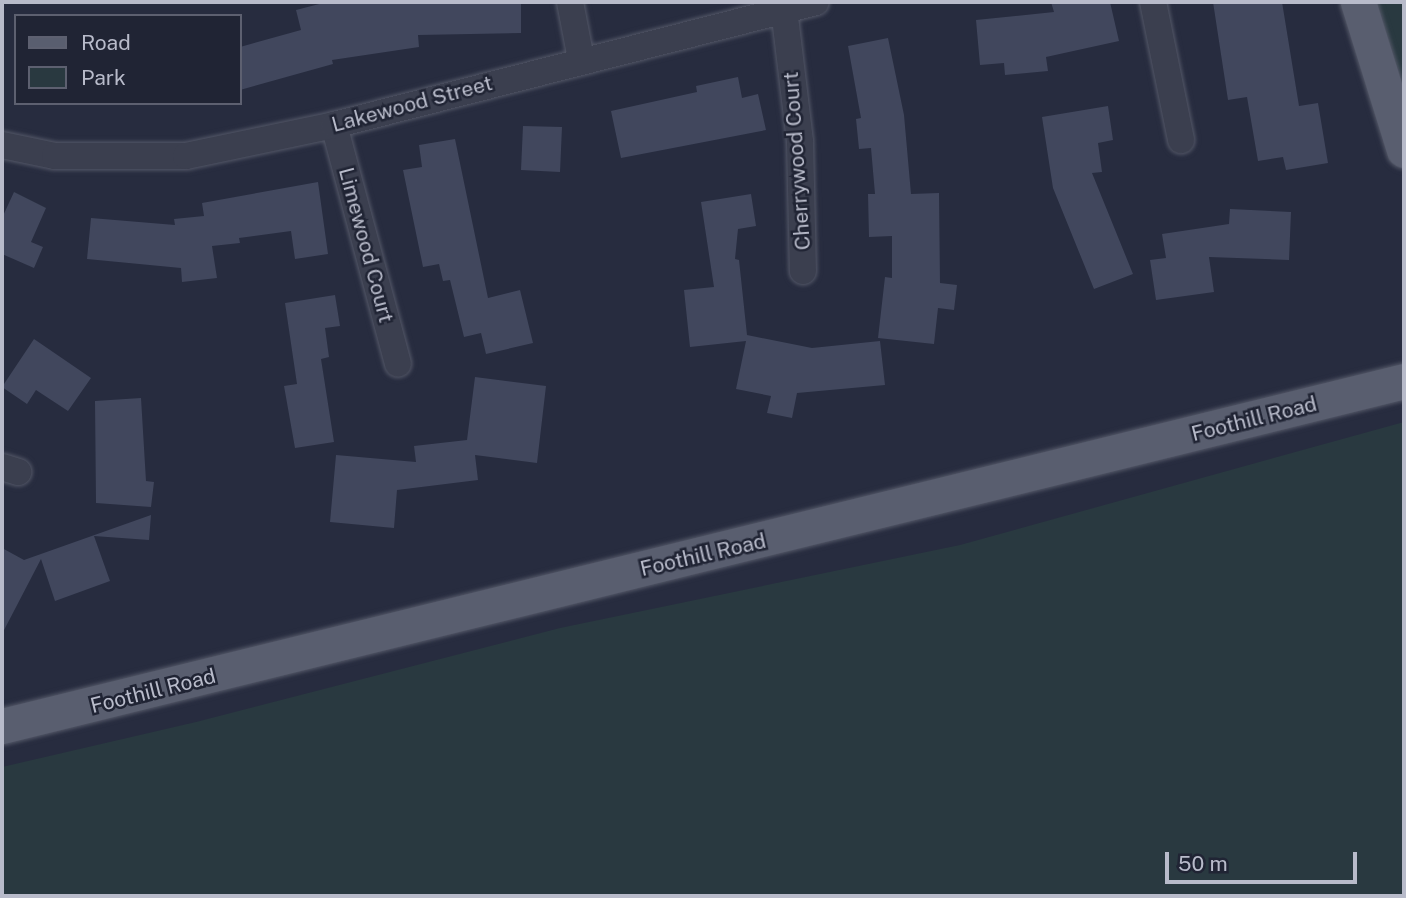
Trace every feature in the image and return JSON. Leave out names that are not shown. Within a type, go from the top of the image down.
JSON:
[{"type":"main road","points":[[1358,2],[1404,150]]},
{"type":"main road","name":"Foothill Road","points":[[2,726],[1404,381]]},
{"type":"street","points":[[570,2],[580,59]]},
{"type":"street","name":"Lakewood Street","points":[[2,145],[55,156],[186,156],[334,125],[580,59],[816,2]]},
{"type":"street","points":[[1153,2],[1181,140]]},
{"type":"street","name":"Cherrywood Court","points":[[784,9],[800,142],[803,271]]},
{"type":"street","name":"Limewood Court","points":[[334,125],[398,364]]},
{"type":"green space","points":[[1369,2],[1404,2],[1404,113]]},
{"type":"green space","points":[[1404,422],[1404,896],[2,896],[2,767],[196,722],[560,628],[960,545]]},
{"type":"building","points":[[327,2],[521,2],[521,33],[418,35],[419,47],[332,60],[333,64],[242,89],[242,46],[301,30],[296,10]]},
{"type":"building","points":[[1051,2],[1110,2],[1119,41],[1046,57],[1048,71],[1005,75],[1004,63],[980,65],[976,20],[1054,12]]},
{"type":"building","points":[[1213,2],[1282,2],[1299,106],[1318,103],[1328,163],[1286,170],[1283,157],[1258,161],[1247,97],[1228,100]]},
{"type":"building","points":[[888,38],[904,115],[911,194],[939,193],[940,283],[957,285],[954,310],[938,308],[934,344],[878,338],[885,277],[892,278],[892,236],[869,237],[868,194],[875,194],[871,148],[859,149],[856,119],[861,118],[848,46]]},
{"type":"building","points":[[738,77],[742,98],[758,94],[766,130],[621,158],[611,111],[697,92],[696,86]]},
{"type":"building","points":[[1108,106],[1113,140],[1098,143],[1102,172],[1092,173],[1133,274],[1094,289],[1053,188],[1042,117]]},
{"type":"building","points":[[523,126],[562,127],[560,172],[521,170]]},
{"type":"building","points":[[455,139],[488,298],[520,290],[533,343],[486,354],[481,333],[464,337],[450,280],[443,281],[439,264],[423,267],[403,170],[422,167],[419,145]]},
{"type":"building","points":[[318,182],[328,254],[295,259],[291,231],[239,238],[240,243],[212,246],[217,278],[182,282],[181,268],[87,259],[91,218],[175,225],[174,219],[204,216],[202,203]]},
{"type":"building","points":[[14,192],[46,208],[31,242],[43,247],[34,268],[2,254],[2,218]]},
{"type":"building","points":[[751,194],[756,226],[738,229],[735,259],[739,260],[747,335],[812,348],[880,341],[885,385],[797,393],[792,418],[767,413],[771,396],[736,389],[746,341],[690,347],[684,290],[714,287],[701,202]]},
{"type":"building","points":[[1230,209],[1291,212],[1289,260],[1209,257],[1214,292],[1156,300],[1150,260],[1166,258],[1162,234],[1229,224]]},
{"type":"building","points":[[335,295],[340,326],[325,328],[329,357],[321,359],[334,442],[295,448],[284,386],[297,384],[285,303]]},
{"type":"building","points":[[34,339],[91,378],[68,411],[36,390],[27,404],[2,387]]},
{"type":"building","points":[[475,377],[546,386],[537,463],[475,455],[478,480],[397,490],[394,528],[330,522],[336,455],[416,462],[414,446],[467,440]]},
{"type":"building","points":[[141,398],[146,481],[154,482],[151,507],[96,503],[95,401]]},
{"type":"building","points":[[151,515],[149,540],[94,536],[110,581],[55,601],[41,559],[2,634],[2,548],[24,560]]}]
